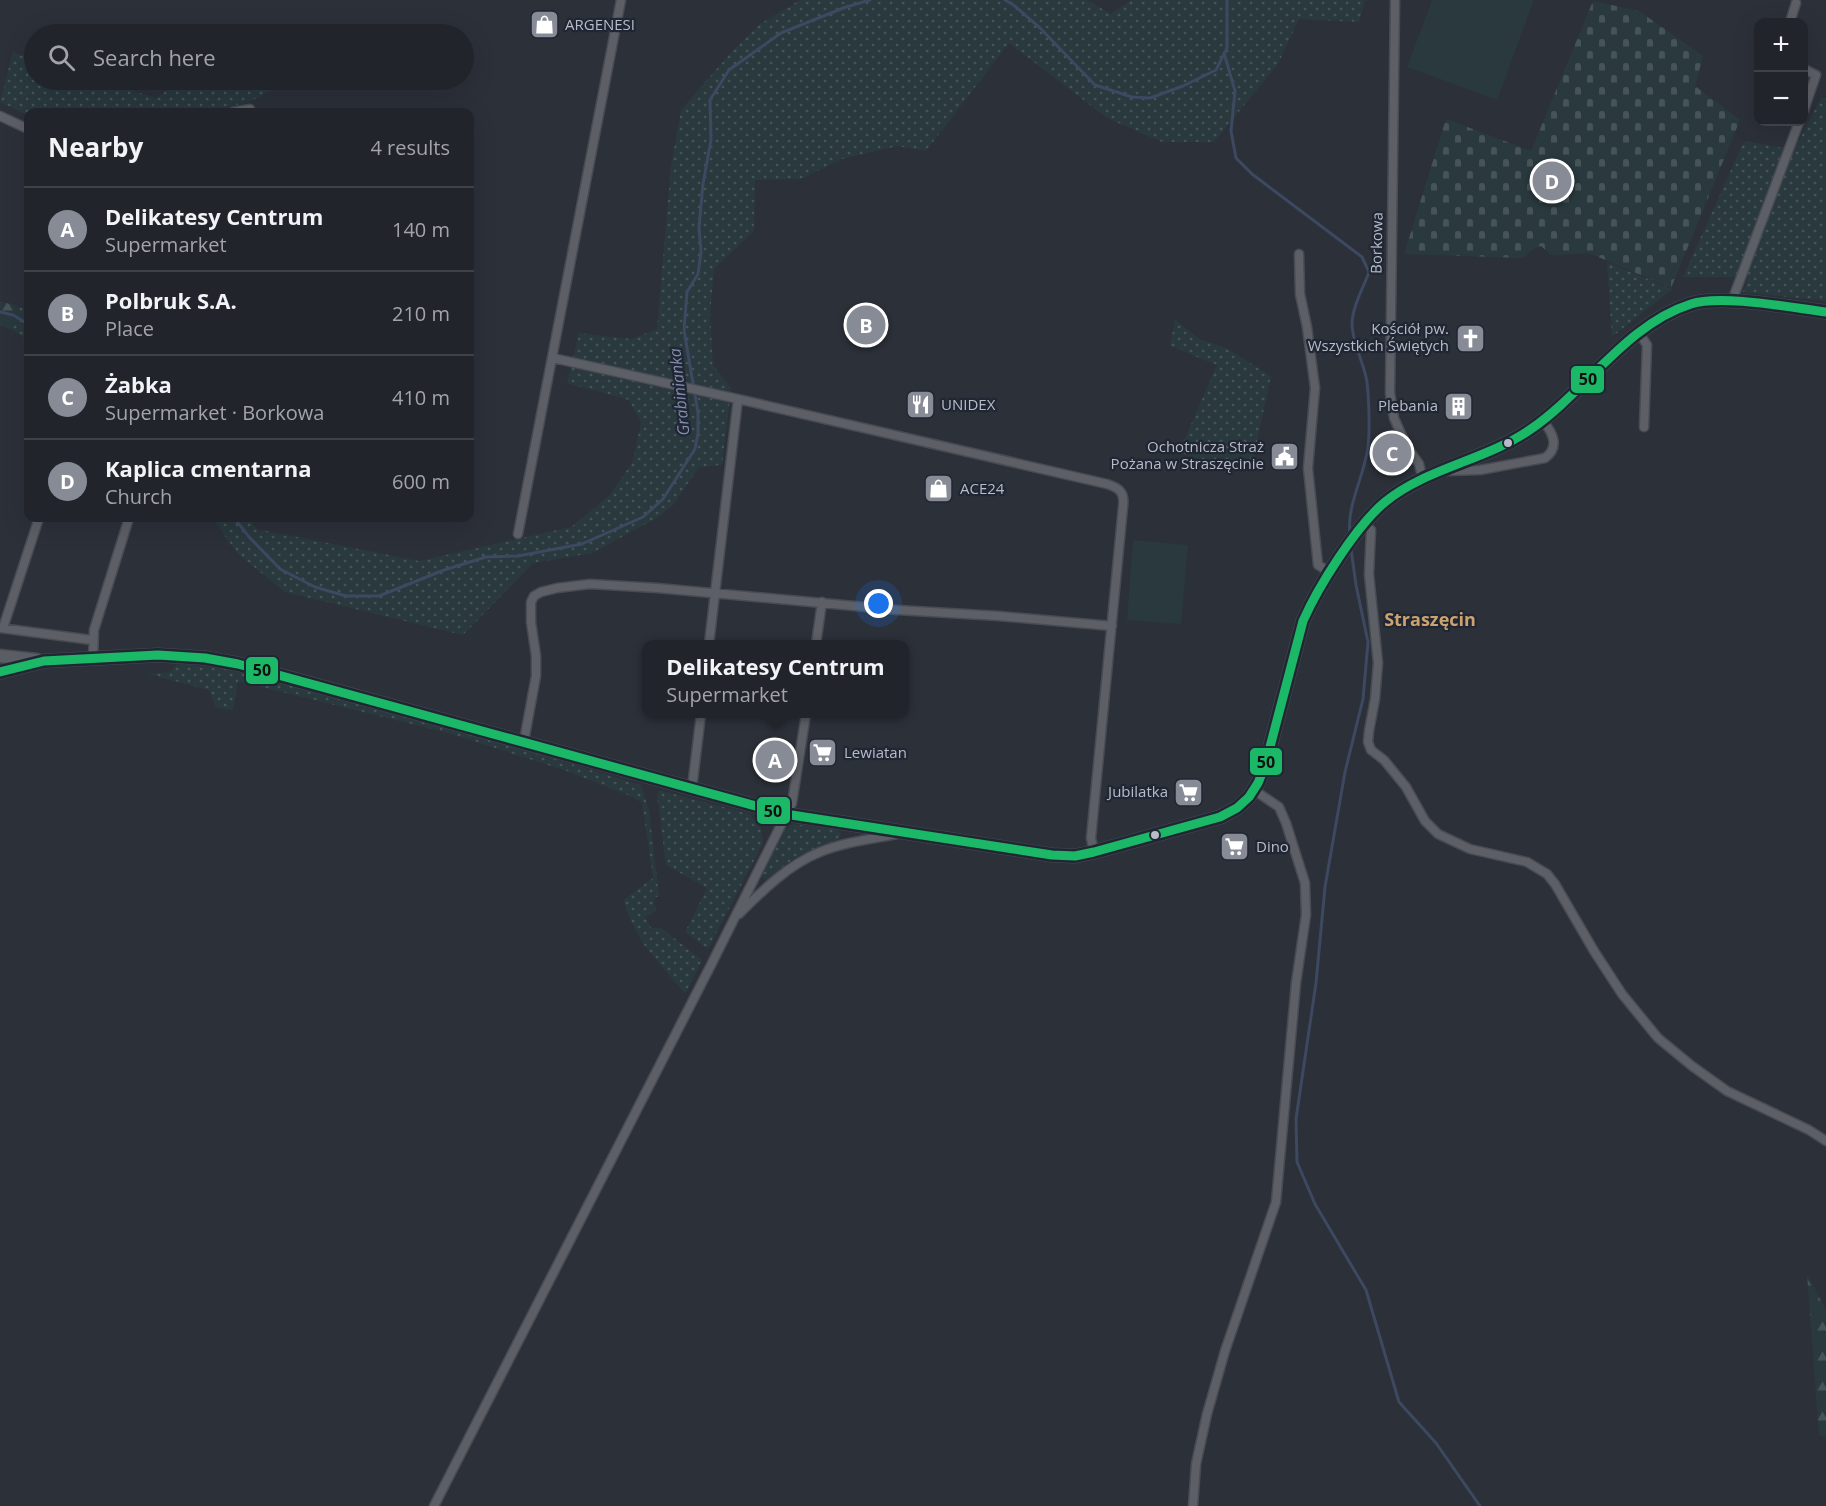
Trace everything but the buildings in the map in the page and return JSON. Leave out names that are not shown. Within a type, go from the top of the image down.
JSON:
[{"type":"street","points":[[518,534],[621,0]]},
{"type":"street","name":"Borkowa","points":[[1395,0],[1390,393],[1394,418],[1406,445],[1419,464],[1423,480]]},
{"type":"street","points":[[1791,18],[1796,3]]},
{"type":"street","points":[[1808,71],[1816,75],[1808,97]]},
{"type":"street","points":[[0,116],[24,127]]},
{"type":"street","points":[[1732,301],[1798,126]]},
{"type":"street","points":[[1299,254],[1300,294],[1315,388],[1308,477],[1318,565],[1332,570]]},
{"type":"street","points":[[0,656],[45,661],[158,655],[206,658],[238,664],[524,741],[785,814],[1052,855],[1075,856],[1220,817],[1237,808],[1254,790],[1268,756],[1304,621],[1316,594],[1361,529],[1390,499],[1423,480],[1507,443],[1543,421],[1639,333],[1673,310],[1707,300],[1826,312]]},
{"type":"street","points":[[1639,333],[1647,345],[1644,427]]},
{"type":"street","points":[[553,358],[1117,487],[1124,499],[1091,838],[1094,852]]},
{"type":"street","points":[[710,640],[738,399]]},
{"type":"street","points":[[1444,471],[1480,470],[1545,458],[1551,452],[1555,442],[1552,432],[1543,421]]},
{"type":"street","points":[[38,522],[2,628],[92,640]]},
{"type":"street","points":[[93,658],[94,630],[128,522]]},
{"type":"street","points":[[1361,529],[1371,530],[1370,574],[1378,663],[1376,699],[1368,741],[1371,750],[1384,760],[1406,787],[1425,821],[1437,834],[1470,849],[1527,861],[1547,874],[1556,884],[1594,951],[1622,994],[1658,1038],[1727,1091],[1809,1130],[1826,1142]]},
{"type":"street","points":[[524,741],[536,676],[537,656],[530,610],[531,602],[534,596],[541,592],[557,588],[590,584],[1112,626]]},
{"type":"street","points":[[817,640],[822,602]]},
{"type":"street","points":[[0,672],[45,661]]},
{"type":"street","points":[[692,788],[701,718]]},
{"type":"street","points":[[434,1506],[792,803],[805,718]]},
{"type":"street","points":[[1192,1506],[1196,1464],[1207,1414],[1225,1351],[1276,1202],[1296,982],[1306,915],[1306,892],[1280,807],[1254,790]]},
{"type":"street","points":[[733,921],[763,890],[804,860],[820,852],[853,842],[902,832]]},
{"type":"green space","points":[[800,0],[1087,0],[1111,14],[1131,0],[1365,0],[1359,22],[1299,19],[1278,64],[1214,142],[1162,142],[1107,118],[1009,43],[926,151],[897,146],[842,159],[801,179],[755,180],[754,231],[714,269],[710,314],[713,365],[731,388],[722,465],[699,467],[673,505],[655,519],[592,553],[533,563],[463,635],[285,592],[238,554],[215,522],[252,522],[257,529],[419,561],[571,527],[609,496],[632,463],[641,423],[629,400],[567,383],[579,333],[631,339],[657,329],[671,166],[681,110],[734,49],[760,24]]},
{"type":"green space","points":[[1432,0],[1534,0],[1497,100],[1407,67]]},
{"type":"green space","points":[[1593,1],[1639,11],[1703,56],[1695,86],[1740,120],[1671,288],[1589,253],[1551,255],[1541,246],[1533,249],[1523,258],[1404,254],[1446,119],[1531,151]]},
{"type":"green space","points":[[13,52],[24,56],[24,90],[131,90],[156,98],[167,90],[273,90],[246,103],[220,108],[24,108],[24,113],[0,102]]},
{"type":"green space","points":[[1821,98],[1826,98],[1826,301],[1743,292],[1748,277],[1683,277],[1744,141],[1794,150]]},
{"type":"green space","points":[[1607,262],[1672,289],[1612,337]]},
{"type":"green space","points":[[0,301],[20,307],[11,329],[0,326]]},
{"type":"green space","points":[[20,307],[24,310],[24,337],[11,329]]},
{"type":"green space","points":[[1175,319],[1199,339],[1226,348],[1271,376],[1251,469],[1218,457],[1212,464],[1179,452],[1217,365],[1170,346]]},
{"type":"green space","points":[[1133,540],[1188,545],[1181,624],[1127,620]]},
{"type":"green space","points":[[180,664],[224,669],[265,678],[266,675],[406,714],[641,785],[649,810],[659,896],[654,898],[656,911],[645,917],[651,928],[661,928],[702,960],[685,994],[644,945],[623,900],[653,878],[642,803],[633,797],[567,771],[448,733],[238,681],[233,710],[216,708],[209,690],[148,674],[170,672]]},
{"type":"green space","points":[[659,790],[750,814],[761,828],[763,843],[708,949],[685,932],[707,888],[666,865],[657,795]]},
{"type":"green space","points":[[793,824],[838,830],[841,833],[839,840],[796,857],[766,879],[763,878],[762,874],[785,830]]},
{"type":"green space","points":[[1807,1274],[1826,1310],[1826,1437],[1819,1435]]},
{"type":"waterway","name":"Grabinianka","points":[[237,522],[280,569],[315,587],[346,596],[379,596],[444,570],[486,557],[518,556],[582,544],[643,517],[663,499],[695,449],[698,433],[698,413],[684,330],[687,292],[698,274],[701,252],[699,227],[703,184],[711,140],[710,100],[729,70],[781,33],[870,0]]},
{"type":"waterway","name":"Grabinianka","points":[[1005,0],[1040,28],[1095,85],[1132,97],[1150,98],[1183,86],[1216,70],[1227,48],[1227,0]]},
{"type":"waterway","points":[[1224,53],[1235,91],[1231,131],[1236,158],[1252,174],[1362,257],[1369,272],[1352,318],[1354,340],[1367,382],[1369,424],[1368,447],[1353,503],[1349,525],[1350,536]]},
{"type":"waterway","name":"Grabinianka","points":[[0,312],[13,315],[24,322]]},
{"type":"waterway","points":[[1351,549],[1368,642],[1363,699],[1345,772],[1325,887],[1316,983],[1296,1119],[1297,1162],[1315,1204],[1366,1290],[1399,1402],[1436,1443],[1480,1506]]},
{"type":"transit line","name":"50","points":[[0,672],[44,661],[158,655],[205,658],[238,664],[785,814],[1052,855],[1075,856],[1220,817],[1237,808],[1249,797],[1265,766],[1303,621],[1318,591],[1350,541],[1374,513],[1401,490],[1514,440],[1551,414],[1626,343],[1668,314],[1691,304],[1704,301],[1738,301],[1826,312]]},
{"type":"place","name":"ARGENESI","points":[[544,25]]},
{"type":"place","name":"Kaplica cmentarna","points":[[1552,181]]},
{"type":"place","name":"Polbruk S.A.","points":[[866,325]]},
{"type":"place","name":"Kościół pw. Wszystkich Świętych","points":[[1470,338]]},
{"type":"place","name":"UNIDEX","points":[[920,405]]},
{"type":"place","name":"Plebania","points":[[1459,406]]},
{"type":"place","name":"Żabka","points":[[1392,453]]},
{"type":"place","name":"Ochotnicza Straż Pożana w Straszęcinie","points":[[1285,456]]},
{"type":"place","name":"ACE24","points":[[939,489]]},
{"type":"place","name":"Lewiatan","points":[[823,753]]},
{"type":"place","name":"Delikatesy Centrum","points":[[775,760]]},
{"type":"place","name":"Jubilatka","points":[[1189,792]]},
{"type":"place","name":"Dino","points":[[1235,847]]},
{"type":"district","name":"Straszęcin","points":[[1430,620]]}]
